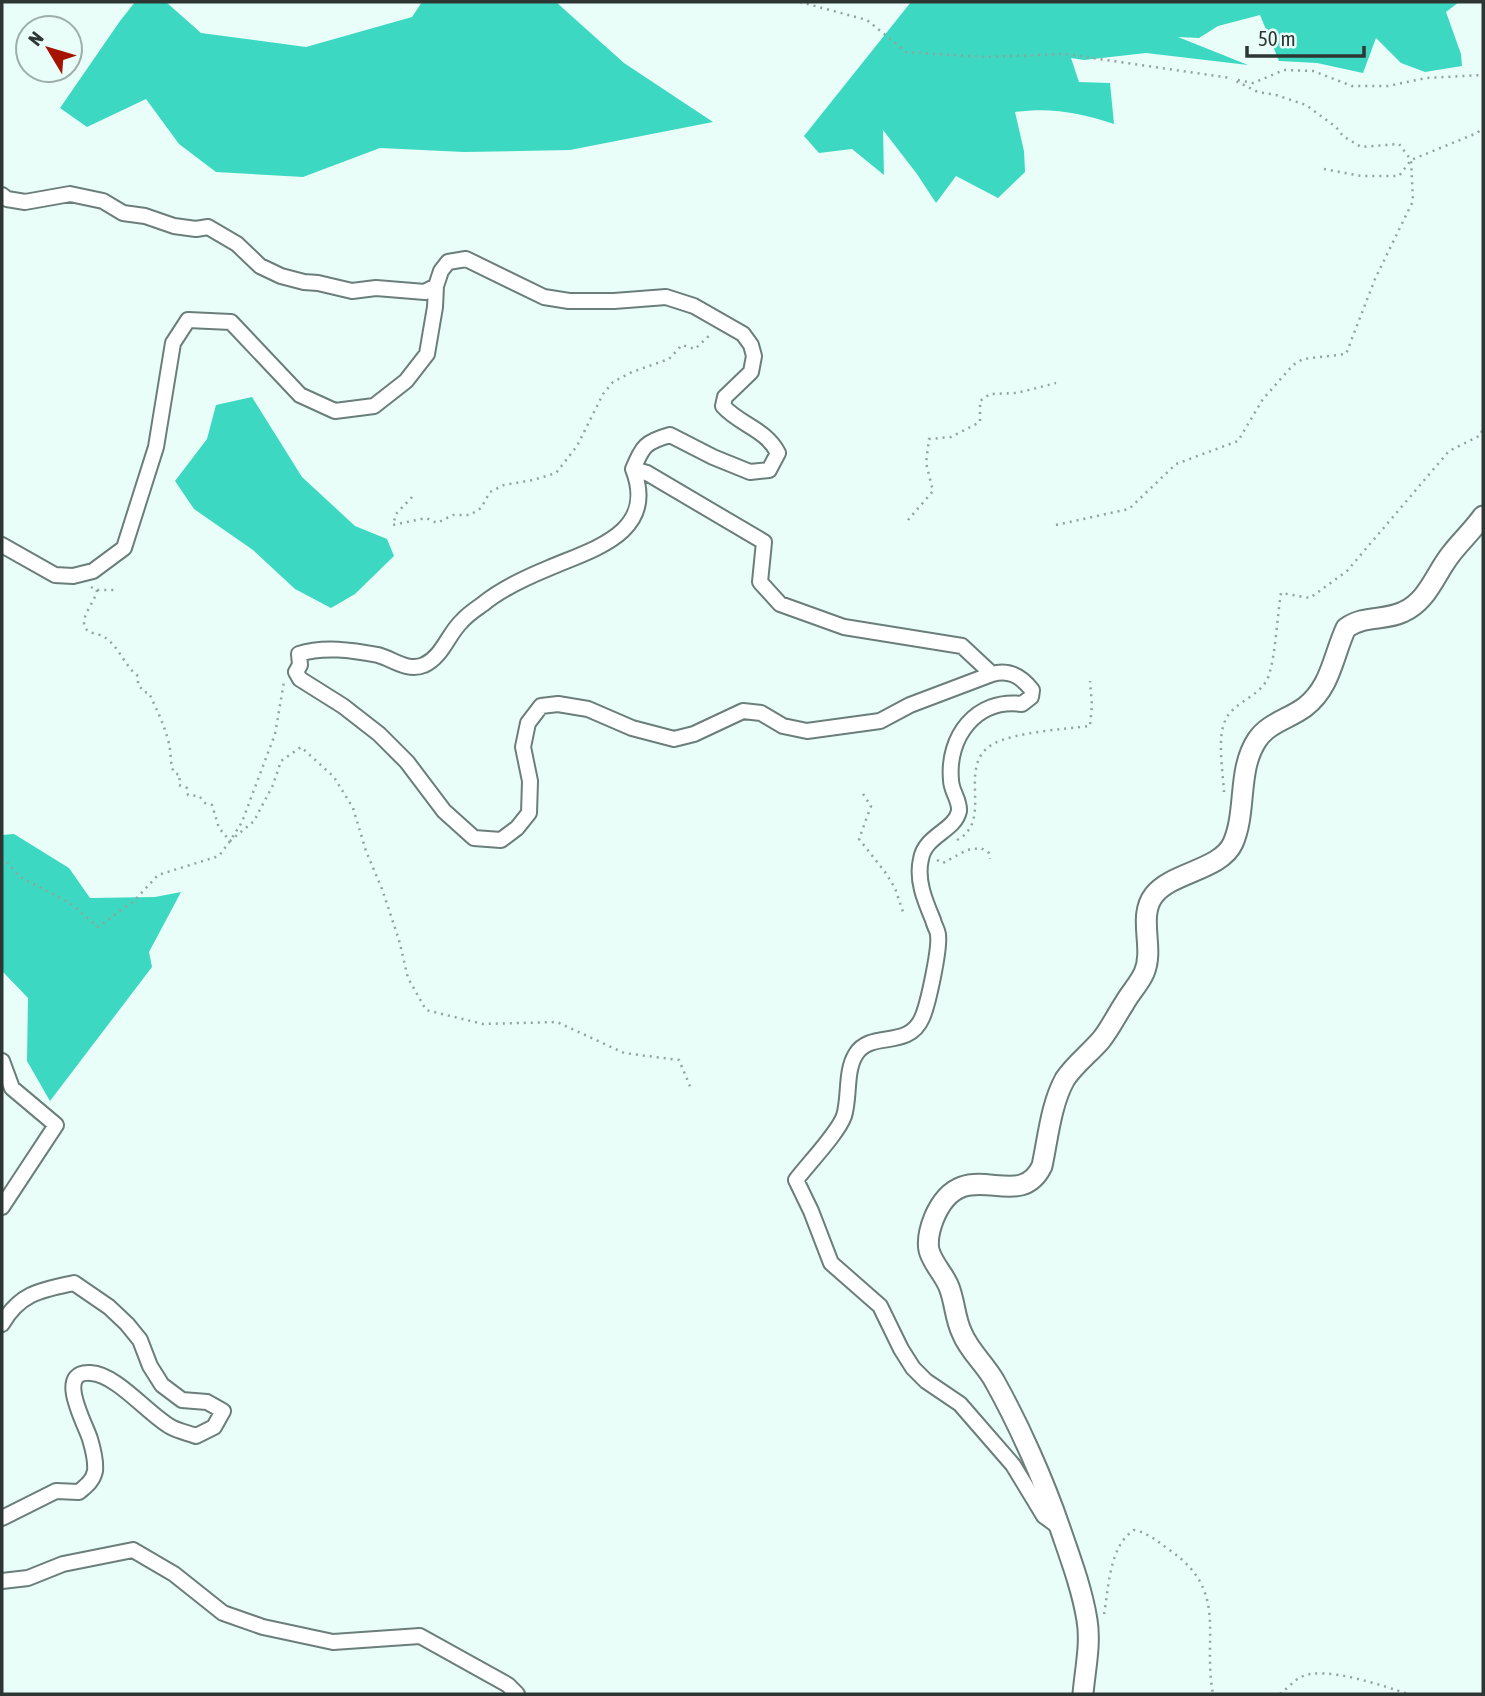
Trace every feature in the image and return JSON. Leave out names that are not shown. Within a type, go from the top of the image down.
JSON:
[{"type":"main road","points":[[1083,1694],[1088,1644],[1087,1620],[1060,1528],[1007,1404],[990,1373],[961,1333],[948,1285],[929,1253],[928,1241],[934,1218],[943,1201],[964,1185],[1019,1186],[1029,1183],[1037,1176],[1042,1166],[1061,1087],[1077,1064],[1101,1040],[1146,970],[1146,918],[1149,904],[1164,886],[1219,858],[1233,843],[1247,763],[1251,749],[1259,737],[1317,695],[1327,682],[1346,628],[1362,619],[1405,612],[1417,603],[1428,591],[1451,554],[1483,516]]},
{"type":"street","points":[[2,195],[7,200],[25,202],[70,194],[103,201],[123,213],[145,216],[174,226],[208,228],[237,244],[260,266],[281,276],[304,282],[352,291],[376,288],[425,292],[436,286]]},
{"type":"street","points":[[2,545],[55,575],[73,576],[93,571],[124,548],[156,447],[173,343],[188,320],[231,322],[300,395],[335,411],[374,406],[406,381],[427,354],[436,286],[441,271],[448,262],[467,259],[544,297],[569,301],[614,302],[666,298],[694,306],[743,334],[751,345],[754,356],[751,372],[725,397],[723,406],[739,421],[756,428],[772,441],[778,453],[769,470],[750,472],[670,435],[649,440],[634,469],[638,482],[638,503],[629,524],[607,544],[545,569],[485,601],[460,622],[443,648],[423,666],[403,666],[382,656],[357,652],[314,649],[299,654],[300,666],[296,672],[300,679],[343,706],[379,734],[407,762],[444,811],[474,838],[500,841],[517,828],[529,813],[530,781],[523,747],[528,723],[541,706],[558,704],[588,709],[632,728],[674,740],[694,734],[743,711],[761,713],[783,726],[807,731],[880,721],[910,705],[1004,671],[1024,679],[1032,690],[1031,697],[1022,704],[1008,702],[990,707],[970,720],[956,742],[950,763],[951,785],[958,801],[959,812],[952,824],[926,845],[921,855],[919,867],[923,894],[938,936],[930,994],[921,1020],[910,1033],[899,1038],[867,1043],[855,1055],[844,1117],[796,1180],[831,1263],[880,1306],[913,1368],[926,1381],[960,1404],[1013,1465],[1044,1516],[1060,1528]]},
{"type":"street","points":[[634,469],[648,473],[764,542],[760,582],[780,604],[844,628],[961,646],[992,674]]},
{"type":"street","points":[[2,1061],[12,1088],[56,1125],[2,1207]]},
{"type":"street","points":[[2,1325],[9,1311],[27,1296],[74,1283],[109,1307],[127,1324],[140,1340],[150,1366],[162,1385],[183,1400],[207,1402],[223,1411],[214,1427],[196,1436],[170,1427],[127,1392],[98,1374],[87,1372],[80,1375],[74,1384],[75,1401],[95,1458],[90,1482],[79,1492],[56,1491],[2,1518]]},
{"type":"street","points":[[2,1581],[28,1578],[62,1564],[133,1550],[174,1574],[223,1613],[263,1627],[333,1642],[420,1636],[509,1685],[517,1694]]},
{"type":"path","points":[[800,2],[867,20],[906,52],[983,57],[1064,54],[1253,83],[1284,70],[1313,71],[1352,86],[1388,86],[1426,78],[1483,75]]},
{"type":"path","points":[[1056,525],[1129,509],[1176,464],[1238,442],[1263,399],[1293,365],[1303,359],[1346,354],[1375,279],[1413,201],[1411,160],[1399,144],[1361,147],[1343,136],[1336,127],[1306,105],[1258,92],[1232,79]]},
{"type":"path","points":[[1324,169],[1361,176],[1399,176],[1411,160],[1477,133],[1483,128]]},
{"type":"path","points":[[412,497],[397,514],[393,525],[426,518],[437,523],[453,515],[470,515],[481,508],[490,492],[504,485],[533,481],[556,473],[577,446],[603,394],[613,382],[669,359],[682,345],[695,349],[711,335],[719,321]]},
{"type":"path","points":[[908,520],[933,491],[926,463],[929,439],[951,437],[980,422],[980,401],[990,394],[1017,393],[1056,383]]},
{"type":"path","points":[[1224,795],[1224,722],[1232,711],[1257,694],[1269,676],[1281,593],[1310,598],[1347,570],[1449,450],[1481,435],[1483,425]]},
{"type":"path","points":[[97,590],[84,620],[86,628],[91,634],[102,636],[108,641],[120,653],[127,667],[138,676],[138,684],[144,692],[149,693],[161,718],[169,741],[168,761],[174,773],[180,775],[179,785],[187,788],[188,795],[199,796],[205,803],[212,805],[219,828],[230,841]]},
{"type":"path","points":[[2,857],[20,877],[70,903],[98,926],[134,901],[158,875],[219,856],[243,822],[275,734],[281,693],[290,666],[300,666]]},
{"type":"path","points":[[951,844],[962,838],[973,826],[976,810],[975,771],[981,754],[993,744],[1008,739],[1054,729],[1090,726],[1090,681]]},
{"type":"path","points":[[230,841],[254,821],[273,785],[281,761],[300,747],[334,777],[354,808],[366,851],[395,928],[408,978],[426,1010],[483,1024],[557,1022],[624,1054],[680,1060],[692,1091]]},
{"type":"path","points":[[863,794],[871,806],[859,839],[895,888],[903,912]]},
{"type":"path","points":[[921,855],[930,855],[943,863],[967,850],[981,848],[989,853],[990,859]]},
{"type":"path","points":[[1088,1644],[1102,1623],[1112,1567],[1124,1536],[1134,1530],[1148,1533],[1196,1572],[1203,1586],[1210,1620],[1209,1675],[1213,1694]]},
{"type":"path","points":[[1280,1694],[1299,1678],[1317,1672],[1377,1683],[1408,1694]]},
{"type":"green space","points":[[135,2],[166,2],[201,33],[306,47],[412,17],[422,2],[556,2],[624,63],[713,122],[570,150],[464,152],[380,148],[303,177],[216,172],[179,144],[146,99],[87,127],[60,108],[77,84],[84,84],[84,73]]},
{"type":"green space","points":[[911,2],[1459,2],[1446,12],[1461,54],[1462,66],[1425,72],[1401,63],[1376,38],[1363,73],[1317,63],[1279,61],[1260,15],[1218,26],[1199,38],[1178,37],[1248,65],[1146,53],[1084,60],[1071,58],[1079,82],[1110,83],[1114,124],[1066,112],[1015,112],[1024,151],[1025,172],[998,198],[956,176],[936,203],[883,130],[884,175],[852,149],[819,153],[804,136]]},
{"type":"green space","points":[[252,397],[302,477],[355,526],[387,539],[394,556],[355,594],[331,608],[295,589],[253,550],[194,509],[175,481],[207,439],[216,405]]},
{"type":"green space","points":[[14,834],[69,868],[90,898],[155,897],[181,892],[149,952],[152,967],[50,1101],[27,1061],[28,998],[2,971],[2,835]]}]
